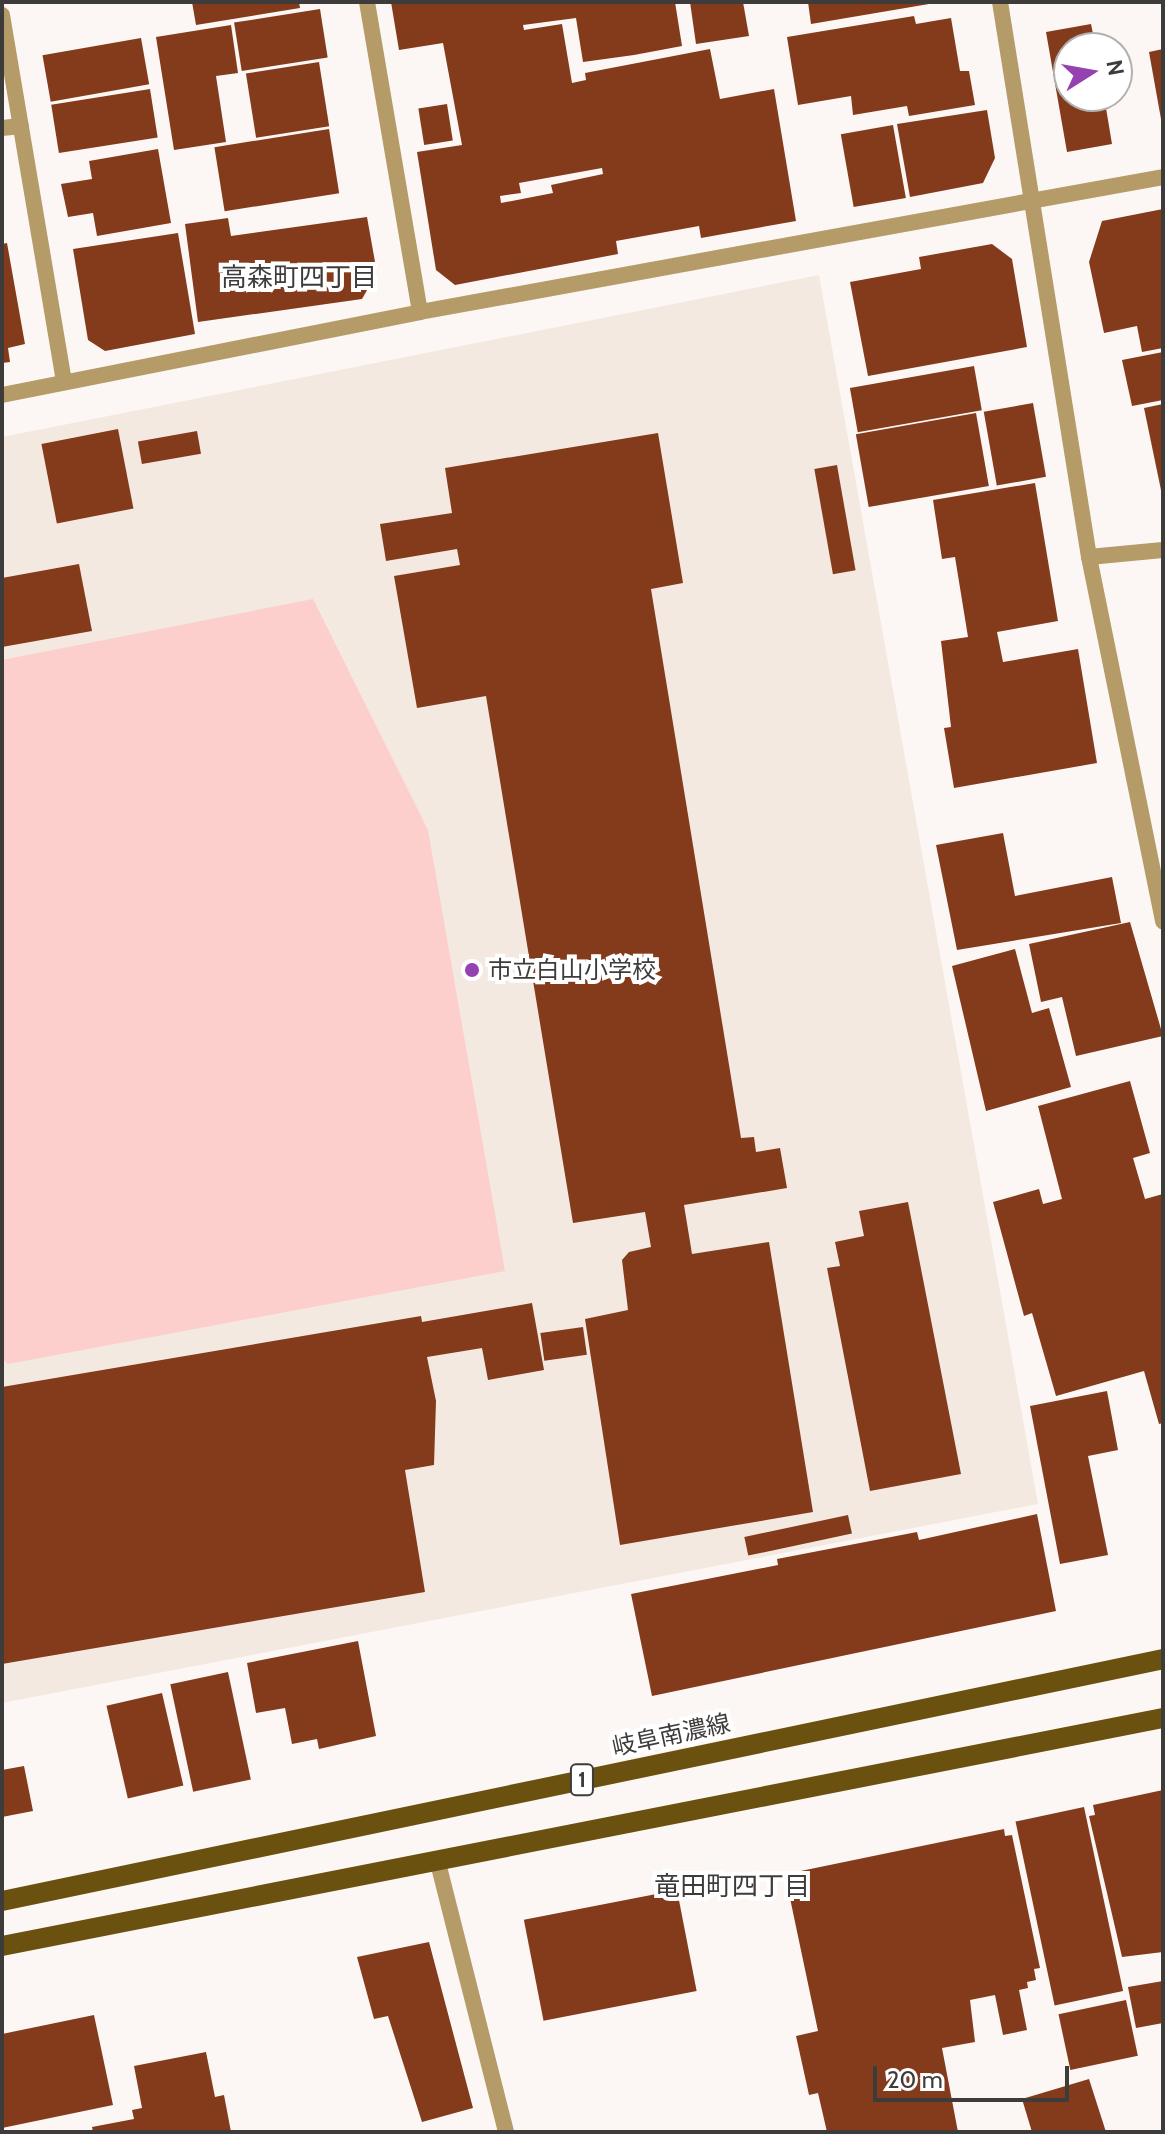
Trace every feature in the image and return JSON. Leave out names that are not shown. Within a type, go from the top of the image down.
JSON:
[{"type":"main road","name":"岐阜南濃線","points":[[2,1901],[1163,1659]]},
{"type":"main road","name":"1","points":[[2,1946],[1163,1718]]},
{"type":"street","points":[[367,2],[420,312]]},
{"type":"street","points":[[1000,2],[1089,557],[1163,922]]},
{"type":"street","points":[[2,15],[64,382]]},
{"type":"street","points":[[2,128],[21,126]]},
{"type":"street","points":[[2,395],[420,312],[1033,204],[1163,177]]},
{"type":"street","points":[[1089,557],[1163,550]]},
{"type":"street","points":[[437,1859],[506,2132]]},
{"type":"shaded area","name":"市立白山小学校","points":[[819,275],[1038,1504],[2,1703],[2,437]]},
{"type":"shaded area","points":[[313,599],[428,830],[505,1271],[8,1364],[2,1359],[2,660]]},
{"type":"building","points":[[192,2],[299,2],[300,8],[196,25]]},
{"type":"building","points":[[391,2],[675,2],[682,46],[634,55],[583,62],[576,18],[523,25],[524,30],[562,24],[572,83],[586,80],[585,73],[710,49],[720,99],[774,89],[796,221],[701,238],[699,226],[616,241],[618,254],[455,285],[436,270],[417,152],[462,145],[443,43],[399,50]],"holes":[[[602,168],[603,174],[551,185],[553,193],[501,203],[500,196],[521,193],[519,183]]]},
{"type":"building","points":[[690,2],[743,2],[749,36],[696,44]]},
{"type":"building","points":[[808,2],[929,2],[929,4],[811,24]]},
{"type":"building","points":[[320,9],[328,57],[242,71],[234,23]]},
{"type":"building","points":[[914,16],[916,24],[951,18],[960,71],[969,71],[975,105],[909,116],[907,106],[853,115],[851,96],[798,105],[787,37]]},
{"type":"building","points":[[1091,24],[1093,32],[1053,32],[1053,72],[1046,32]]},
{"type":"building","points":[[231,25],[238,73],[216,76],[226,142],[174,150],[156,37]]},
{"type":"building","points":[[141,38],[149,84],[51,102],[43,55]]},
{"type":"building","points":[[1163,49],[1163,119],[1161,119],[1149,52]]},
{"type":"building","points":[[319,62],[329,126],[256,138],[246,74]]},
{"type":"building","points":[[150,89],[158,137],[59,153],[51,105]]},
{"type":"building","points":[[447,104],[453,141],[424,145],[418,109]]},
{"type":"building","points":[[987,110],[995,158],[983,183],[910,197],[897,124]]},
{"type":"building","points":[[1060,112],[1107,112],[1112,144],[1067,152]]},
{"type":"building","points":[[893,125],[906,198],[854,207],[841,134]]},
{"type":"building","points":[[329,129],[339,193],[225,211],[214,147]]},
{"type":"building","points":[[158,149],[171,223],[97,236],[93,213],[68,217],[61,184],[92,179],[89,161]]},
{"type":"building","points":[[1163,209],[1163,348],[1142,352],[1137,326],[1104,333],[1089,262],[1102,221]]},
{"type":"building","points":[[367,217],[377,273],[362,299],[198,322],[185,224],[228,218],[231,236]]},
{"type":"building","points":[[178,233],[195,334],[105,351],[88,340],[73,249]]},
{"type":"building","points":[[7,243],[25,344],[8,348],[10,362],[2,363],[2,244]]},
{"type":"building","points":[[992,244],[1012,259],[1027,347],[868,376],[850,282],[921,269],[919,257]]},
{"type":"building","points":[[1163,352],[1163,400],[1132,406],[1122,360]]},
{"type":"building","points":[[974,366],[982,410],[858,432],[850,388]]},
{"type":"building","points":[[1033,403],[1046,477],[997,486],[984,412]]},
{"type":"building","points":[[1163,404],[1163,495],[1162,495],[1144,408]]},
{"type":"building","points":[[976,413],[989,486],[869,507],[856,434]]},
{"type":"building","points":[[118,429],[133,509],[57,523],[41,444]]},
{"type":"building","points":[[197,431],[201,454],[142,464],[138,441]]},
{"type":"building","points":[[658,433],[683,583],[651,589],[741,1138],[754,1137],[756,1152],[780,1148],[787,1188],[684,1205],[692,1254],[769,1242],[813,1512],[620,1545],[585,1319],[628,1310],[622,1260],[629,1252],[651,1247],[645,1212],[573,1223],[486,696],[417,708],[394,576],[460,565],[457,549],[386,561],[380,524],[452,513],[445,468]]},
{"type":"building","points":[[837,465],[856,570],[833,574],[814,469]]},
{"type":"building","points":[[1035,483],[1058,621],[997,632],[1003,662],[1078,649],[1097,763],[954,788],[944,728],[951,727],[941,641],[968,637],[955,557],[942,559],[933,500]]},
{"type":"building","points":[[79,564],[92,631],[2,647],[2,578]]},
{"type":"building","points":[[1003,833],[1015,896],[1112,877],[1121,923],[957,950],[936,845]]},
{"type":"building","points":[[1130,922],[1163,1036],[1076,1056],[1062,997],[1041,1002],[1029,944]]},
{"type":"building","points":[[1015,949],[1032,1013],[1049,1008],[1071,1087],[986,1111],[952,966]]},
{"type":"building","points":[[1130,1081],[1150,1153],[1133,1158],[1145,1199],[1163,1194],[1163,1423],[1159,1424],[1144,1371],[1056,1396],[1032,1313],[1024,1316],[993,1202],[1039,1189],[1043,1204],[1062,1199],[1038,1106]]},
{"type":"building","points":[[908,1202],[961,1474],[870,1491],[827,1268],[840,1266],[835,1242],[864,1236],[859,1211]]},
{"type":"building","points":[[532,1303],[544,1370],[488,1380],[482,1348],[427,1357],[436,1401],[434,1465],[405,1470],[425,1592],[2,1664],[2,1387],[421,1316],[422,1322]]},
{"type":"building","points":[[583,1327],[587,1355],[544,1361],[540,1333]]},
{"type":"building","points":[[1107,1391],[1118,1450],[1088,1456],[1108,1555],[1060,1564],[1030,1406]]},
{"type":"building","points":[[1037,1514],[1056,1611],[652,1696],[631,1594],[778,1565],[777,1559],[917,1532],[919,1540]]},
{"type":"building","points":[[848,1515],[852,1534],[748,1556],[744,1537]]},
{"type":"building","points":[[358,1641],[376,1736],[319,1749],[317,1739],[292,1744],[285,1708],[256,1713],[247,1663]]},
{"type":"building","points":[[228,1672],[251,1780],[193,1792],[170,1684]]},
{"type":"building","points":[[162,1693],[183,1786],[128,1798],[106,1706]]},
{"type":"building","points":[[24,1766],[33,1811],[2,1817],[2,1770]]},
{"type":"building","points":[[1163,1790],[1163,1952],[1122,1957],[1089,1816],[1095,1815],[1093,1805]]},
{"type":"building","points":[[1084,1807],[1123,1991],[1055,2005],[1016,1822]]},
{"type":"building","points":[[1004,1829],[1005,1836],[1012,1835],[1040,1968],[1034,1969],[1036,1980],[1027,1982],[1028,1988],[1019,1990],[1027,2030],[1003,2035],[995,1995],[970,2000],[975,2042],[942,2048],[958,2132],[827,2132],[818,2093],[809,2095],[796,2036],[818,2031],[787,1884],[793,1881],[791,1873]]},
{"type":"building","points":[[677,1890],[697,1991],[544,2021],[524,1920]]},
{"type":"building","points":[[429,1942],[473,2108],[422,2122],[388,2016],[374,2019],[357,1957]]},
{"type":"building","points":[[1163,1981],[1163,2023],[1136,2028],[1128,1987]]},
{"type":"building","points":[[1126,2000],[1138,2056],[1070,2070],[1059,2014]]},
{"type":"building","points":[[94,2015],[113,2105],[2,2128],[2,2034]]},
{"type":"building","points":[[206,2052],[215,2097],[224,2095],[231,2132],[93,2132],[92,2127],[134,2119],[132,2110],[142,2108],[134,2066]]},
{"type":"building","points":[[1089,2079],[1106,2132],[1032,2132],[1022,2099]]},
{"type":"place","name":"市立白山小学校","points":[[472,970]]},
{"type":"district","name":"高森町四丁目","points":[[299,278]]},
{"type":"district","name":"竜田町四丁目","points":[[732,1887]]}]
